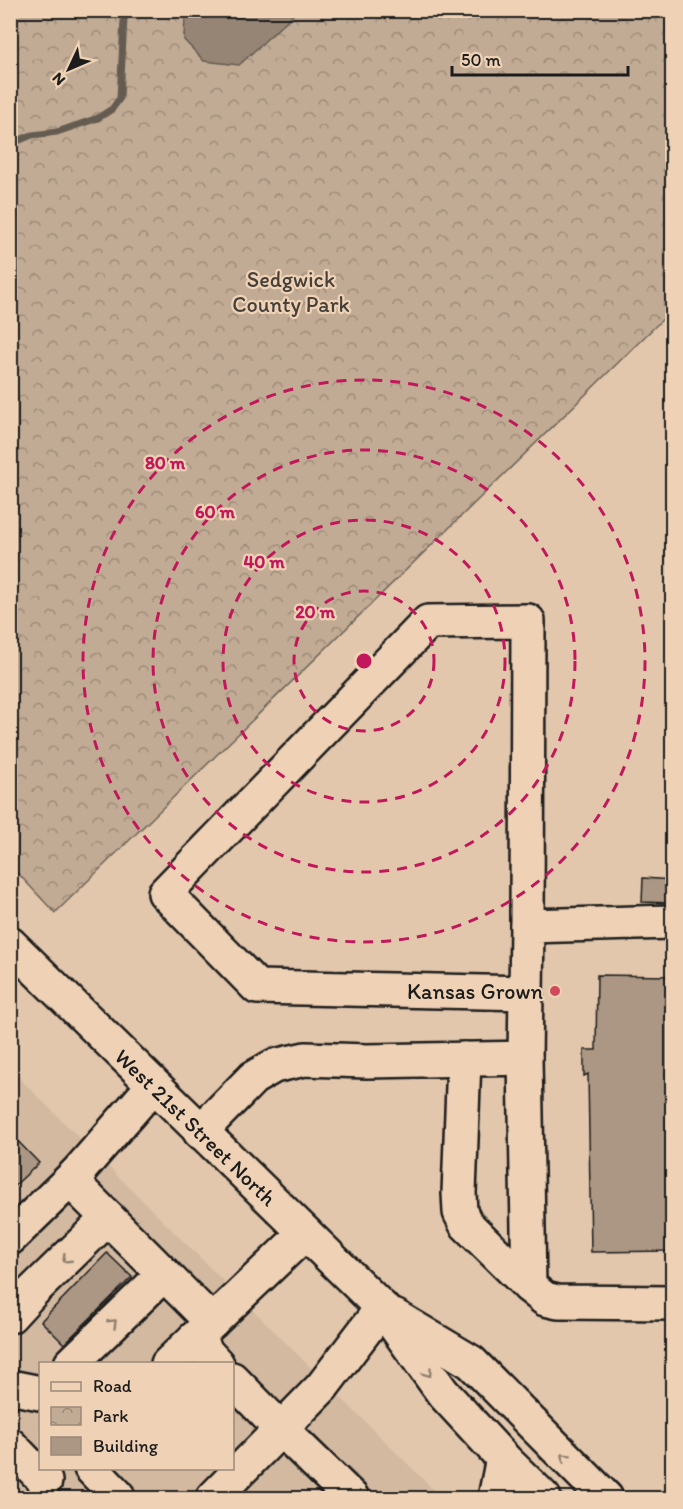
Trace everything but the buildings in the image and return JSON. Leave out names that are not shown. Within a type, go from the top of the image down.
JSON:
[{"type":"main road","points":[[526,993],[257,987],[165,892],[428,622],[528,621],[527,926],[526,993],[525,1059],[528,1286]]},
{"type":"main road","points":[[527,926],[672,922]]},
{"type":"main road","name":"West 21st Street North","points":[[10,944],[382,1308],[443,1394],[544,1498]]},
{"type":"main road","points":[[200,1131],[254,1078],[274,1066],[305,1059],[367,1061],[525,1059]]},
{"type":"main road","points":[[464,1059],[459,1192],[460,1212],[466,1224],[528,1286],[545,1299],[558,1302],[672,1303]]},
{"type":"main road","points":[[10,1238],[76,1173],[153,1086]]},
{"type":"main road","points":[[76,1173],[80,1191],[164,1274],[203,1331],[216,1362]]},
{"type":"main road","points":[[10,1316],[108,1218]]},
{"type":"main road","points":[[170,1362],[305,1233]]},
{"type":"main road","points":[[73,1362],[164,1274]]},
{"type":"main road","points":[[213,1498],[322,1387],[382,1308]]},
{"type":"main road","name":"West 21st Street North","points":[[382,1308],[471,1362],[606,1498]]},
{"type":"main road","points":[[234,1381],[352,1498]]},
{"type":"main road","points":[[10,1387],[39,1393]]},
{"type":"main road","points":[[10,1445],[43,1483]]},
{"type":"main road","points":[[495,1498],[503,1458]]},
{"type":"main road","points":[[503,1458],[530,1498]]},
{"type":"main road","points":[[93,1470],[117,1495],[117,1498]]},
{"type":"shaded area","points":[[202,11],[297,11],[239,65],[204,61],[184,40],[185,17]]},
{"type":"shaded area","points":[[11,1070],[442,1498],[11,1498]]},
{"type":"green space","name":"Sedgwick County Park","points":[[11,11],[672,11],[672,310],[55,913],[11,866]]},
{"type":"waterway","points":[[10,144],[32,135],[57,132],[98,118],[112,109],[120,98],[124,19],[128,10]]},
{"type":"place","name":"Kansas Grown","points":[[555,991]]}]
